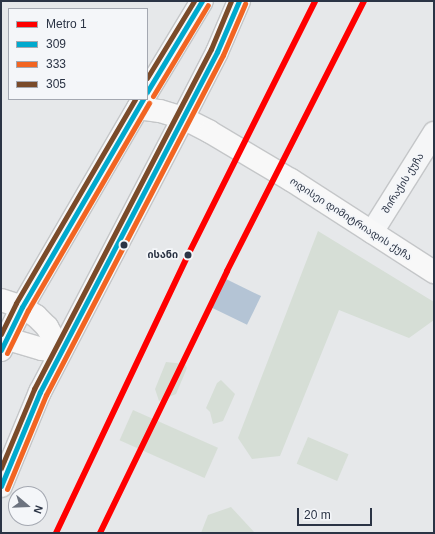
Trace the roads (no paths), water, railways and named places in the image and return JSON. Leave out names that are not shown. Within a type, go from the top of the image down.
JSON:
[{"type":"main road","points":[[148,92],[202,1]]},
{"type":"main road","points":[[1,486],[40,392],[60,351],[183,118],[216,52],[239,1]]},
{"type":"main road","points":[[60,351],[3,342],[143,100]]},
{"type":"main road","name":"ოდისეი დიმიტრიადის ქუჩა","points":[[143,100],[160,111],[183,118],[210,132],[290,180],[434,272]]},
{"type":"main road","points":[[1,300],[22,307],[36,316],[47,327],[60,351]]},
{"type":"street","name":"შირაქის ქუჩა","points":[[372,232],[434,133]]},
{"type":"water","points":[[226,279],[261,296],[247,325],[212,308]]},
{"type":"metro line","name":"1","points":[[56,533],[189,253],[315,1]]},
{"type":"metro line","name":"1","points":[[100,533],[227,271],[364,1]]},
{"type":"place","name":"ისანი","points":[[188,255]]}]
